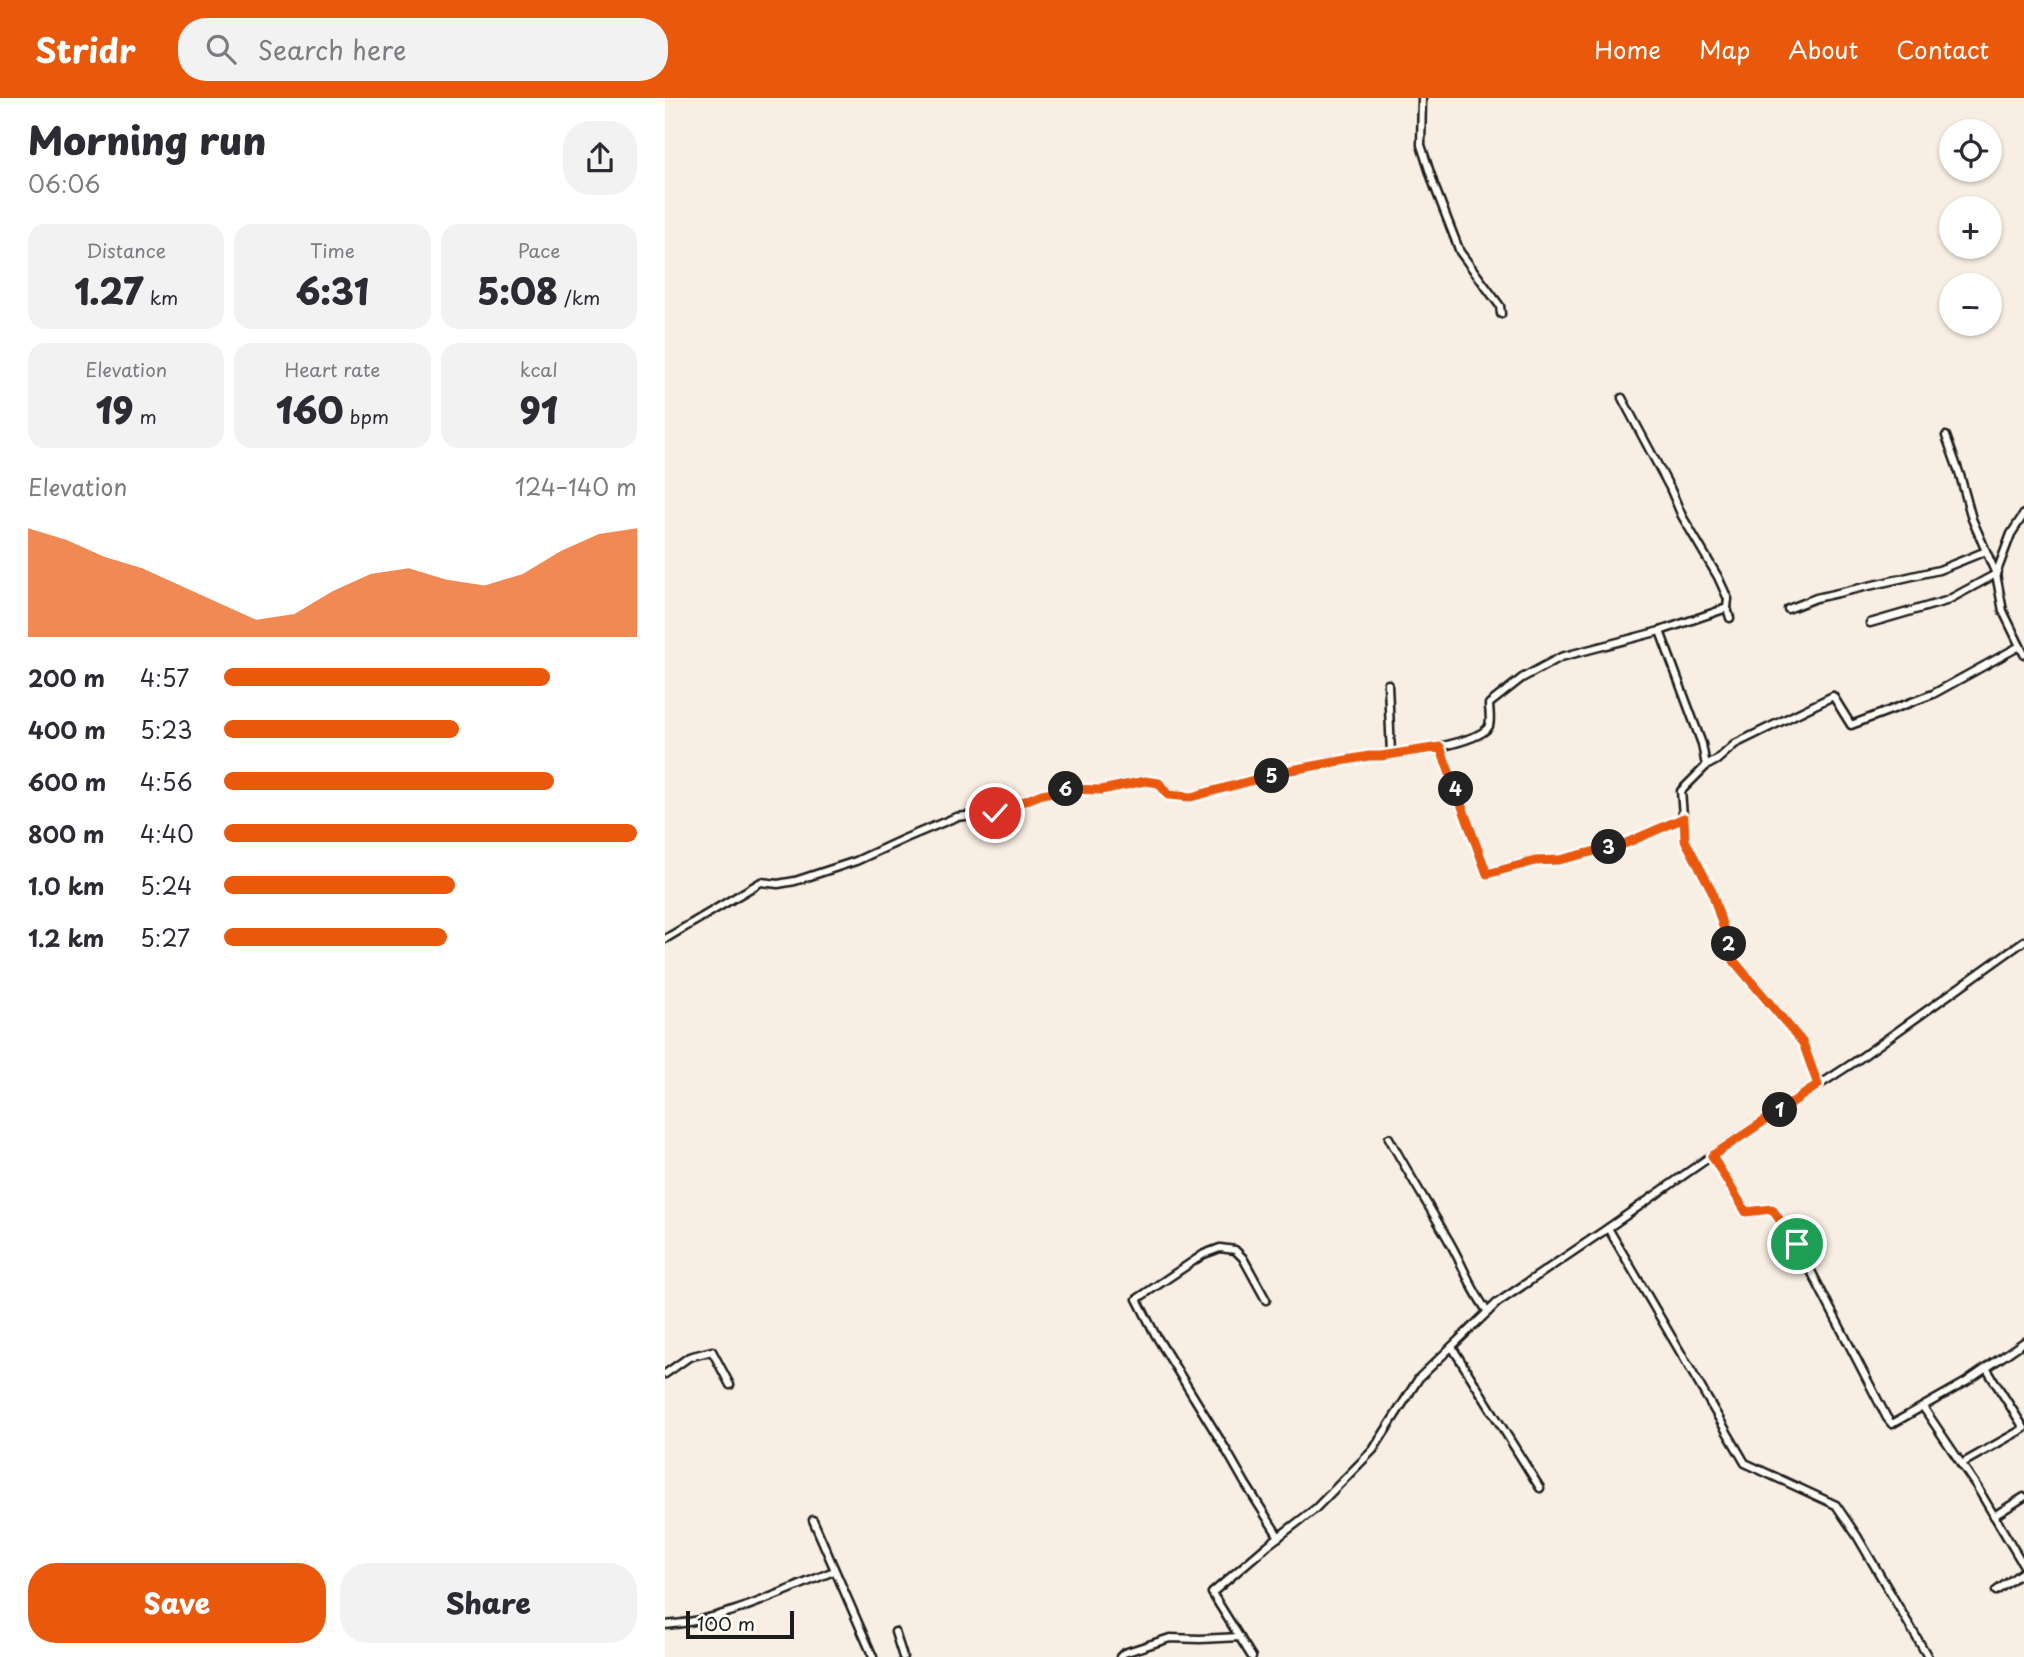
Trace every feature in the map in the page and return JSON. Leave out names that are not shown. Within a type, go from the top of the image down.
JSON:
[{"type":"street","points":[[1422,98],[1421,145],[1434,185],[1460,252],[1500,306],[1501,314]]},
{"type":"street","points":[[1622,398],[1682,516],[1718,577],[1728,599],[1730,618]]},
{"type":"street","points":[[1870,624],[1946,601],[1996,573],[1972,519],[1946,436]]},
{"type":"street","points":[[2024,514],[2011,534],[1996,574],[2003,611],[2024,654]]},
{"type":"street","points":[[1788,609],[1816,598],[1940,570],[1986,551]]},
{"type":"street","points":[[665,939],[761,882],[778,884],[795,881],[856,861],[956,817],[995,813],[1042,794],[1069,789],[1101,790],[1145,781],[1159,783],[1168,795],[1191,797],[1291,770],[1440,747],[1482,734],[1489,725],[1489,704],[1522,678],[1561,657],[1660,631],[1727,608]]},
{"type":"street","points":[[1660,631],[1702,744],[1706,766]]},
{"type":"street","points":[[1818,1085],[1803,1043],[1734,961],[1711,889],[1685,840],[1682,791],[1706,766],[1735,744],[1833,696],[1851,725],[1933,694],[2020,646]]},
{"type":"street","points":[[1388,684],[1391,754]]},
{"type":"street","points":[[1440,747],[1487,874],[1535,861],[1559,860],[1624,844],[1684,818]]},
{"type":"street","points":[[1252,1657],[1212,1593],[1315,1509],[1373,1450],[1419,1378],[1497,1303],[1856,1061],[2024,941]]},
{"type":"street","points":[[1389,1138],[1451,1243],[1476,1296],[1488,1312]]},
{"type":"street","points":[[1712,1156],[1746,1212],[1772,1209],[1797,1244],[1892,1424],[1966,1382],[2024,1342]]},
{"type":"street","points":[[1608,1228],[1745,1463],[1836,1504],[1928,1657]]},
{"type":"street","points":[[1266,1300],[1243,1258],[1235,1250],[1220,1248],[1204,1254],[1137,1299],[1155,1334],[1279,1537]]},
{"type":"street","points":[[1452,1347],[1540,1488]]},
{"type":"street","points":[[665,1374],[689,1357],[712,1352],[730,1385]]},
{"type":"street","points":[[1961,1464],[2024,1428],[1986,1368]]},
{"type":"street","points":[[1923,1406],[2024,1566]]},
{"type":"street","points":[[1994,1516],[2024,1497]]},
{"type":"street","points":[[813,1521],[873,1657]]},
{"type":"street","points":[[665,1625],[720,1616],[834,1571]]},
{"type":"street","points":[[1996,1591],[2024,1571]]},
{"type":"street","points":[[895,1632],[903,1657]]},
{"type":"street","points":[[1120,1657],[1124,1653],[1170,1638],[1240,1637]]},
{"type":"route","points":[[995,813],[1042,794],[1069,789],[1101,790],[1145,781],[1159,783],[1168,795],[1191,797],[1291,770],[1440,747],[1487,874],[1535,861],[1559,860],[1624,844],[1684,818],[1685,840],[1711,889],[1734,961],[1803,1043],[1818,1085],[1712,1156],[1746,1212],[1772,1209],[1797,1244]]}]
